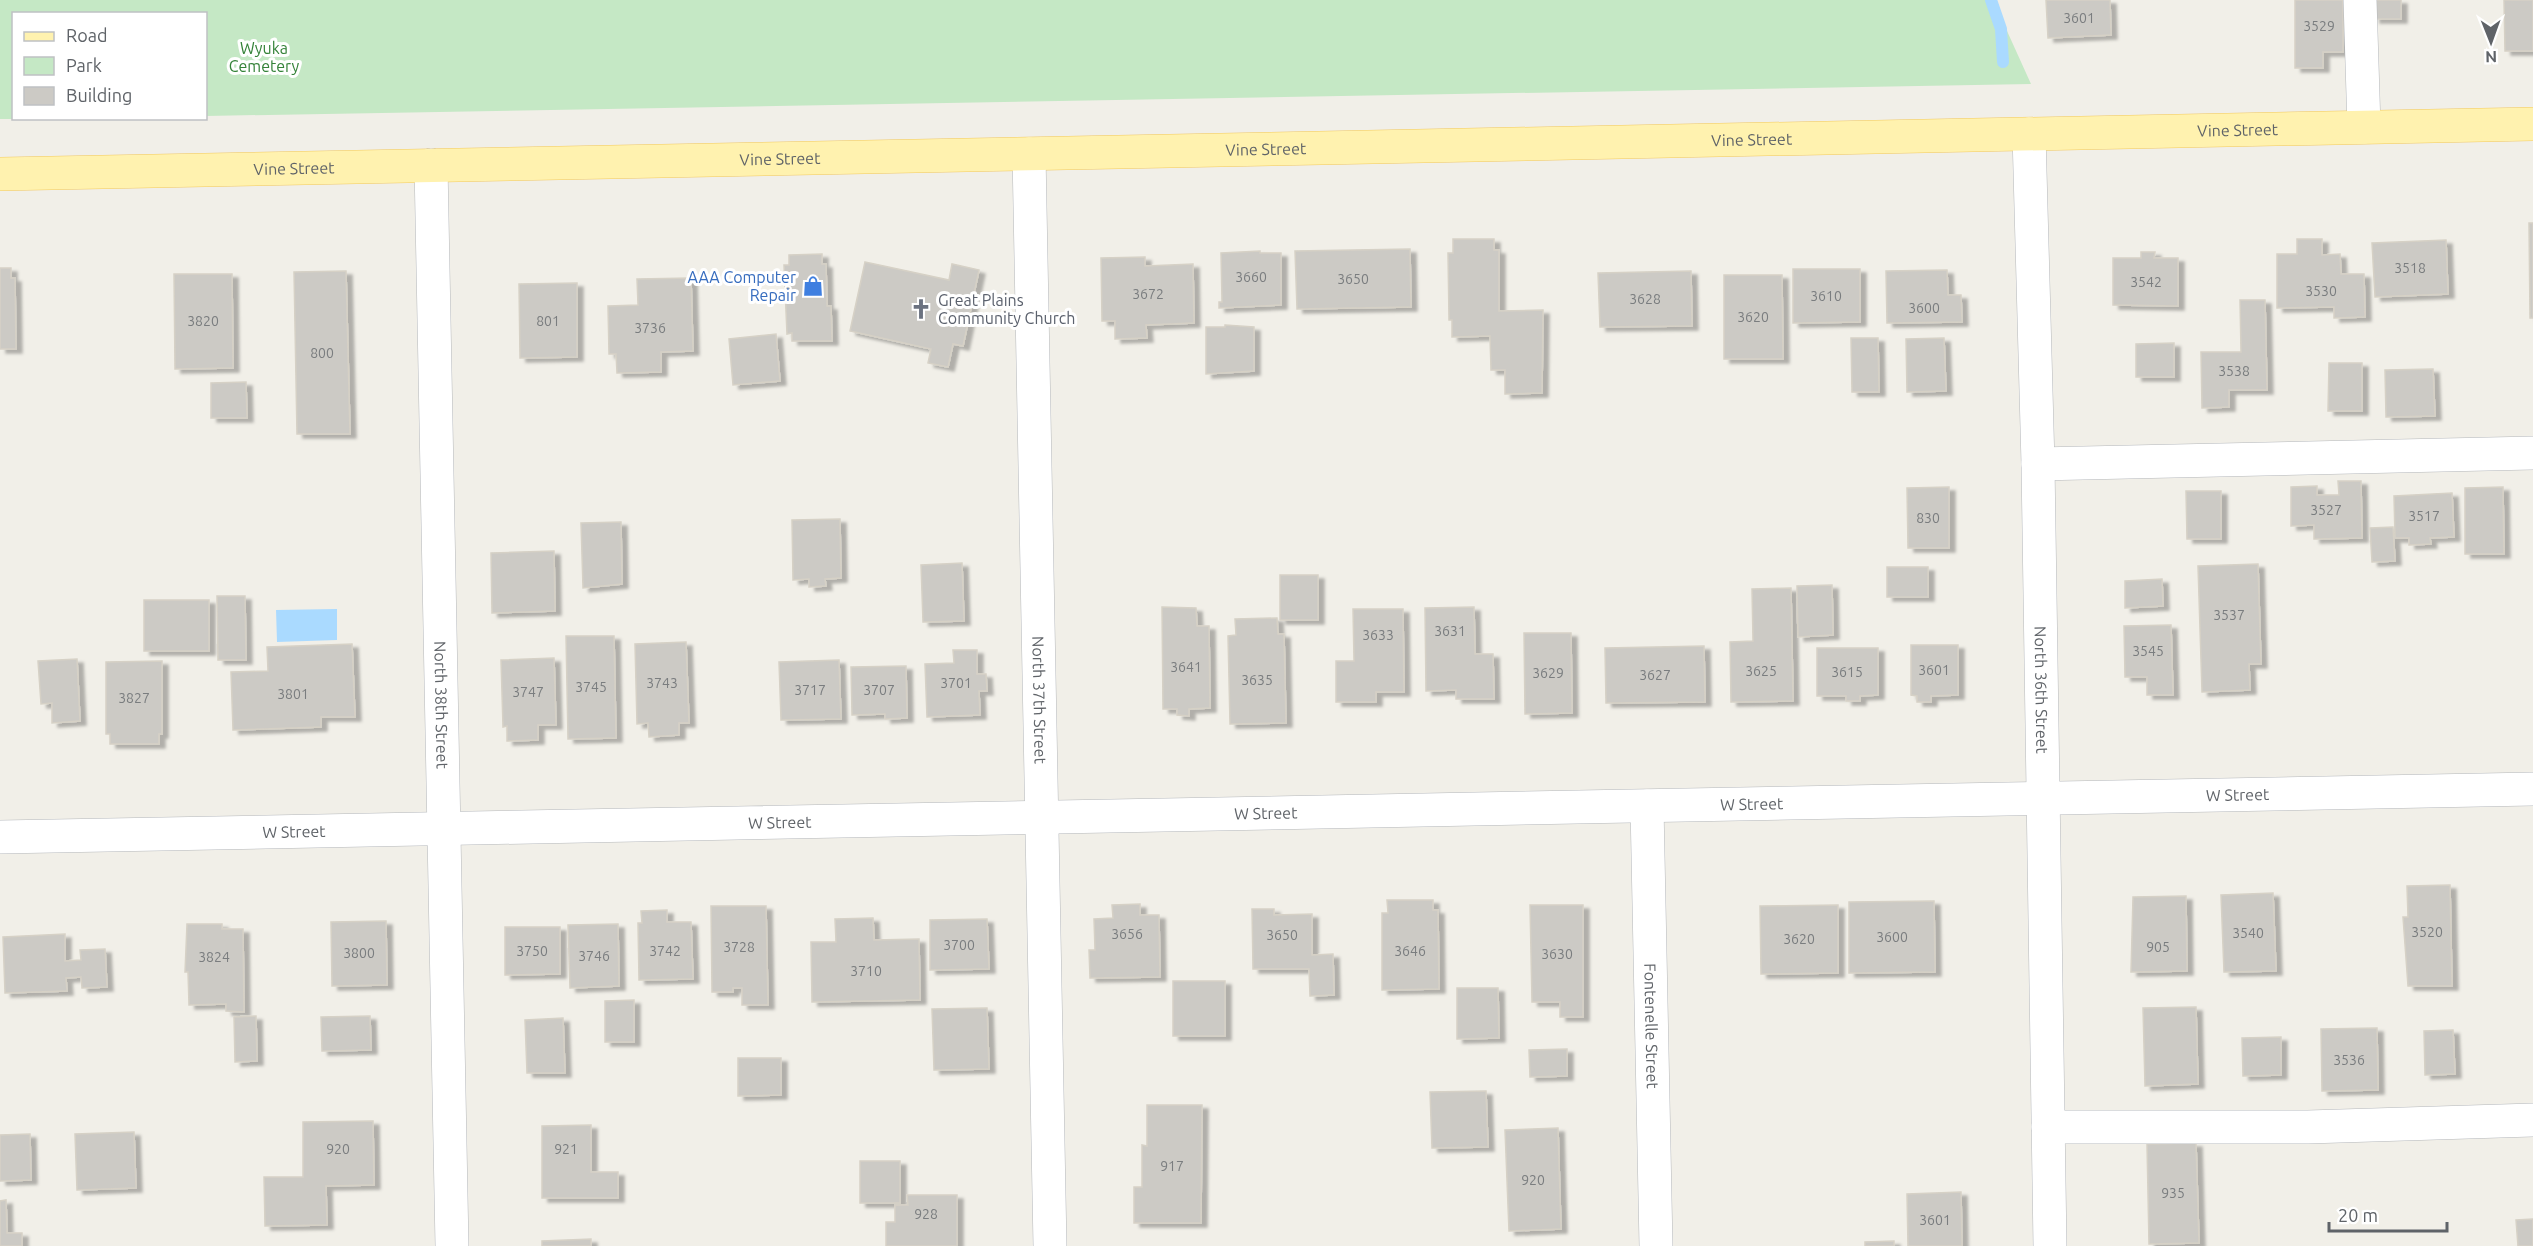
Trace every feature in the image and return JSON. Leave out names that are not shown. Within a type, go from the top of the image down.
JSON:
[{"type":"main road","name":"Vine Street","points":[[0,174],[2533,124]]},
{"type":"street","points":[[2360,0],[2364,127]]},
{"type":"street","name":"North 36th Street","points":[[2029,134],[2038,464],[2050,1246]]},
{"type":"street","name":"North 37th Street","points":[[1029,154],[1050,1246]]},
{"type":"street","name":"North 38th Street","points":[[431,165],[452,1246]]},
{"type":"street","points":[[2038,464],[2533,453]]},
{"type":"street","name":"W Street","points":[[0,837],[2533,789]]},
{"type":"street","name":"Fontenelle Street","points":[[1647,806],[1656,1246]]},
{"type":"street","points":[[2048,1127],[2308,1127],[2533,1120]]},
{"type":"green space","name":"Wyuka Cemetery","points":[[0,0],[1993,0],[2031,84],[207,116],[207,12],[12,12],[12,119],[0,119]]},
{"type":"water","points":[[337,609],[337,640],[277,642],[276,610]]},
{"type":"building","points":[[2046,0],[2110,0],[2111,35],[2048,38]]},
{"type":"building","points":[[2295,0],[2343,0],[2343,52],[2323,52],[2323,68],[2295,68]]},
{"type":"building","points":[[2374,0],[2401,0],[2401,19],[2374,19]]},
{"type":"building","points":[[2504,0],[2533,0],[2533,51],[2505,51]]},
{"type":"building","points":[[2529,223],[2533,223],[2533,318],[2530,318]]},
{"type":"building","points":[[1453,239],[1494,239],[1494,250],[1499,250],[1499,311],[1543,310],[1542,393],[1505,394],[1505,370],[1491,370],[1490,336],[1452,337],[1452,320],[1449,320],[1448,253],[1453,253]]},
{"type":"building","points":[[2297,239],[2322,239],[2322,255],[2340,254],[2341,274],[2364,274],[2365,317],[2334,318],[2334,307],[2277,308],[2277,254],[2297,254]]},
{"type":"building","points":[[2446,240],[2448,294],[2375,297],[2372,243]]},
{"type":"building","points":[[1410,249],[1411,307],[1297,309],[1295,251]]},
{"type":"building","points":[[1260,251],[1260,253],[1281,253],[1281,305],[1219,308],[1219,302],[1222,302],[1221,253]]},
{"type":"building","points":[[2141,252],[2155,252],[2154,258],[2178,258],[2178,306],[2113,305],[2113,258],[2141,258]]},
{"type":"building","points":[[822,254],[822,264],[826,264],[827,306],[831,306],[832,341],[792,341],[792,333],[787,334],[784,265],[789,265],[789,255]]},
{"type":"building","points":[[1145,257],[1145,266],[1193,264],[1194,323],[1146,325],[1147,338],[1115,339],[1115,321],[1102,321],[1101,258]]},
{"type":"building","points":[[865,262],[949,280],[952,264],[979,270],[963,346],[953,344],[948,367],[928,363],[931,349],[850,331]]},
{"type":"building","points":[[0,268],[11,268],[11,278],[15,278],[16,349],[0,349]]},
{"type":"building","points":[[1793,269],[1860,269],[1860,322],[1793,323]]},
{"type":"building","points":[[1947,270],[1948,295],[1961,295],[1962,322],[1887,323],[1886,271]]},
{"type":"building","points":[[346,271],[350,434],[297,434],[294,272]]},
{"type":"building","points":[[1691,271],[1692,326],[1600,327],[1598,273]]},
{"type":"building","points":[[174,274],[232,274],[233,368],[175,369]]},
{"type":"building","points":[[1724,275],[1782,275],[1783,359],[1724,359]]},
{"type":"building","points":[[691,278],[693,351],[661,352],[661,372],[617,373],[616,354],[609,354],[608,306],[638,305],[637,279]]},
{"type":"building","points":[[577,283],[577,357],[520,358],[519,284]]},
{"type":"building","points":[[2240,300],[2265,300],[2267,390],[2229,390],[2229,407],[2202,408],[2201,352],[2241,352]]},
{"type":"building","points":[[1225,325],[1254,327],[1254,371],[1206,374],[1206,327],[1225,327]]},
{"type":"building","points":[[776,334],[780,381],[733,385],[729,339]]},
{"type":"building","points":[[1851,338],[1878,338],[1879,392],[1852,392]]},
{"type":"building","points":[[1944,338],[1946,391],[1907,392],[1906,339]]},
{"type":"building","points":[[2174,343],[2174,377],[2136,377],[2136,344]]},
{"type":"building","points":[[2329,363],[2362,363],[2362,411],[2328,411]]},
{"type":"building","points":[[2433,369],[2435,416],[2386,417],[2385,370]]},
{"type":"building","points":[[246,382],[247,418],[211,418],[211,383]]},
{"type":"building","points":[[2338,481],[2361,481],[2362,538],[2314,539],[2314,525],[2291,526],[2291,487],[2317,486],[2317,495],[2339,495]]},
{"type":"building","points":[[1949,487],[1949,548],[1908,548],[1907,488]]},
{"type":"building","points":[[2503,487],[2504,554],[2465,554],[2465,488]]},
{"type":"building","points":[[2186,491],[2221,491],[2221,539],[2187,539]]},
{"type":"building","points":[[2452,493],[2454,537],[2430,538],[2431,544],[2409,545],[2409,538],[2395,538],[2394,496]]},
{"type":"building","points":[[840,519],[841,578],[825,579],[826,586],[809,587],[809,579],[793,580],[792,520]]},
{"type":"building","points":[[621,522],[622,584],[583,588],[581,523]]},
{"type":"building","points":[[2393,527],[2395,561],[2372,562],[2370,528]]},
{"type":"building","points":[[554,551],[555,611],[492,613],[491,553]]},
{"type":"building","points":[[962,563],[964,621],[923,622],[921,565]]},
{"type":"building","points":[[2258,564],[2261,664],[2249,664],[2250,690],[2202,692],[2198,566]]},
{"type":"building","points":[[1887,567],[1928,567],[1928,597],[1887,597]]},
{"type":"building","points":[[1280,575],[1318,575],[1318,620],[1280,620]]},
{"type":"building","points":[[2162,579],[2163,606],[2125,608],[2125,581]]},
{"type":"building","points":[[1832,585],[1833,635],[1798,637],[1797,586]]},
{"type":"building","points":[[1791,588],[1793,701],[1731,702],[1730,642],[1753,641],[1752,589]]},
{"type":"building","points":[[217,596],[245,596],[246,660],[218,660]]},
{"type":"building","points":[[144,600],[209,600],[209,651],[144,651]]},
{"type":"building","points":[[1162,607],[1196,608],[1197,626],[1209,626],[1210,708],[1189,709],[1189,716],[1177,715],[1177,709],[1163,709]]},
{"type":"building","points":[[1474,607],[1475,654],[1493,654],[1494,699],[1456,699],[1456,690],[1426,691],[1425,608]]},
{"type":"building","points":[[1353,609],[1403,609],[1404,692],[1376,692],[1376,702],[1336,702],[1336,661],[1354,661]]},
{"type":"building","points":[[1277,618],[1278,634],[1284,634],[1286,723],[1230,724],[1228,636],[1236,635],[1235,619]]},
{"type":"building","points":[[2171,625],[2173,695],[2147,695],[2147,677],[2125,677],[2124,626]]},
{"type":"building","points":[[1524,633],[1571,633],[1572,713],[1525,714]]},
{"type":"building","points":[[566,636],[614,636],[616,738],[568,739]]},
{"type":"building","points":[[686,642],[689,723],[679,723],[679,735],[649,737],[648,723],[637,724],[635,644]]},
{"type":"building","points":[[352,644],[355,717],[321,717],[321,727],[233,730],[231,672],[268,671],[267,647]]},
{"type":"building","points":[[1911,645],[1958,645],[1958,695],[1931,696],[1931,702],[1917,702],[1917,696],[1911,695]]},
{"type":"building","points":[[1704,646],[1705,702],[1606,703],[1605,648]]},
{"type":"building","points":[[1817,648],[1878,648],[1878,695],[1860,696],[1860,701],[1846,701],[1846,696],[1817,696]]},
{"type":"building","points":[[953,650],[977,650],[977,674],[986,674],[987,691],[979,691],[980,715],[927,717],[925,664],[954,663]]},
{"type":"building","points":[[554,658],[556,725],[538,725],[538,740],[507,741],[507,726],[503,727],[501,660]]},
{"type":"building","points":[[77,659],[80,721],[52,723],[52,703],[41,704],[38,661]]},
{"type":"building","points":[[839,660],[841,719],[781,720],[779,662]]},
{"type":"building","points":[[162,661],[162,734],[159,734],[159,744],[110,744],[110,734],[106,734],[106,662]]},
{"type":"building","points":[[906,666],[907,718],[885,719],[885,714],[852,715],[851,667]]},
{"type":"building","points":[[2450,885],[2452,986],[2408,986],[2403,917],[2408,917],[2407,886]]},
{"type":"building","points":[[2273,893],[2276,971],[2224,972],[2221,895]]},
{"type":"building","points":[[2186,896],[2187,971],[2131,972],[2133,897]]},
{"type":"building","points":[[1387,900],[1433,900],[1433,910],[1438,910],[1439,989],[1382,990],[1382,913],[1388,913]]},
{"type":"building","points":[[1934,901],[1935,972],[1849,973],[1849,902]]},
{"type":"building","points":[[1140,904],[1140,915],[1159,915],[1160,977],[1090,978],[1089,950],[1095,950],[1094,919],[1113,918],[1112,905]]},
{"type":"building","points":[[1530,905],[1583,905],[1583,1017],[1560,1017],[1560,1002],[1532,1002]]},
{"type":"building","points":[[1838,905],[1838,973],[1761,974],[1760,906]]},
{"type":"building","points":[[711,906],[766,906],[768,1005],[742,1005],[742,988],[733,988],[733,992],[712,992]]},
{"type":"building","points":[[1252,909],[1274,909],[1274,915],[1312,914],[1312,955],[1333,954],[1334,995],[1310,996],[1309,969],[1253,969]]},
{"type":"building","points":[[667,910],[667,922],[691,922],[693,979],[639,980],[638,923],[642,923],[641,911]]},
{"type":"building","points":[[873,918],[874,940],[919,939],[920,1000],[812,1002],[811,942],[836,942],[835,919]]},
{"type":"building","points":[[987,919],[989,969],[930,970],[930,920]]},
{"type":"building","points":[[386,921],[387,985],[332,986],[331,922]]},
{"type":"building","points":[[187,924],[222,924],[222,929],[243,929],[244,1012],[226,1011],[226,1004],[189,1005],[188,972],[185,972]]},
{"type":"building","points":[[618,924],[619,986],[570,988],[568,925]]},
{"type":"building","points":[[505,927],[560,927],[560,974],[505,975]]},
{"type":"building","points":[[65,934],[65,961],[81,960],[80,950],[105,949],[107,987],[82,988],[81,977],[66,978],[67,991],[5,993],[3,937]]},
{"type":"building","points":[[1173,981],[1225,981],[1225,1036],[1173,1036]]},
{"type":"building","points":[[1457,988],[1498,988],[1499,1038],[1457,1039]]},
{"type":"building","points":[[634,1000],[634,1042],[605,1042],[605,1001]]},
{"type":"building","points":[[2196,1007],[2198,1084],[2145,1086],[2143,1008]]},
{"type":"building","points":[[987,1008],[989,1069],[934,1070],[932,1009]]},
{"type":"building","points":[[256,1016],[257,1061],[235,1062],[234,1017]]},
{"type":"building","points":[[370,1016],[371,1050],[322,1051],[321,1017]]},
{"type":"building","points":[[563,1018],[565,1073],[527,1073],[525,1020]]},
{"type":"building","points":[[2377,1028],[2378,1090],[2322,1091],[2321,1029]]},
{"type":"building","points":[[2453,1030],[2455,1074],[2425,1075],[2424,1031]]},
{"type":"building","points":[[2281,1037],[2281,1075],[2243,1076],[2242,1038]]},
{"type":"building","points":[[1567,1049],[1567,1076],[1530,1077],[1529,1050]]},
{"type":"building","points":[[738,1058],[781,1058],[781,1095],[738,1096]]},
{"type":"building","points":[[1486,1091],[1488,1147],[1432,1148],[1430,1092]]},
{"type":"building","points":[[1147,1105],[1202,1105],[1201,1223],[1134,1223],[1134,1187],[1142,1187],[1142,1145],[1147,1146]]},
{"type":"building","points":[[373,1121],[374,1185],[326,1186],[327,1225],[265,1226],[264,1177],[303,1177],[303,1122]]},
{"type":"building","points":[[591,1125],[591,1172],[618,1172],[618,1198],[542,1198],[542,1126]]},
{"type":"building","points":[[1558,1128],[1561,1229],[1509,1231],[1505,1130]]},
{"type":"building","points":[[134,1132],[136,1188],[77,1190],[75,1134]]},
{"type":"building","points":[[30,1134],[31,1180],[0,1181],[0,1135]]},
{"type":"building","points":[[2196,1143],[2199,1243],[2149,1244],[2147,1144]]},
{"type":"building","points":[[860,1161],[900,1161],[900,1203],[860,1203]]},
{"type":"building","points":[[1961,1192],[1962,1246],[1908,1246],[1907,1194]]},
{"type":"building","points":[[907,1195],[957,1195],[957,1246],[886,1246],[886,1222],[895,1222],[895,1205],[908,1205]]},
{"type":"building","points":[[6,1200],[7,1233],[22,1233],[22,1246],[0,1246],[0,1201]]},
{"type":"building","points":[[2533,1219],[2533,1246],[2518,1246],[2516,1220]]},
{"type":"building","points":[[591,1239],[591,1246],[542,1246],[542,1241]]},
{"type":"building","points":[[1894,1241],[1894,1246],[1865,1246],[1865,1242]]},
{"type":"waterway","points":[[1991,0],[2001,29],[2003,62]]},
{"type":"place","name":"AAA Computer Repair","points":[[813,286]]},
{"type":"place","name":"Great Plains Community Church","points":[[921,309]]}]
